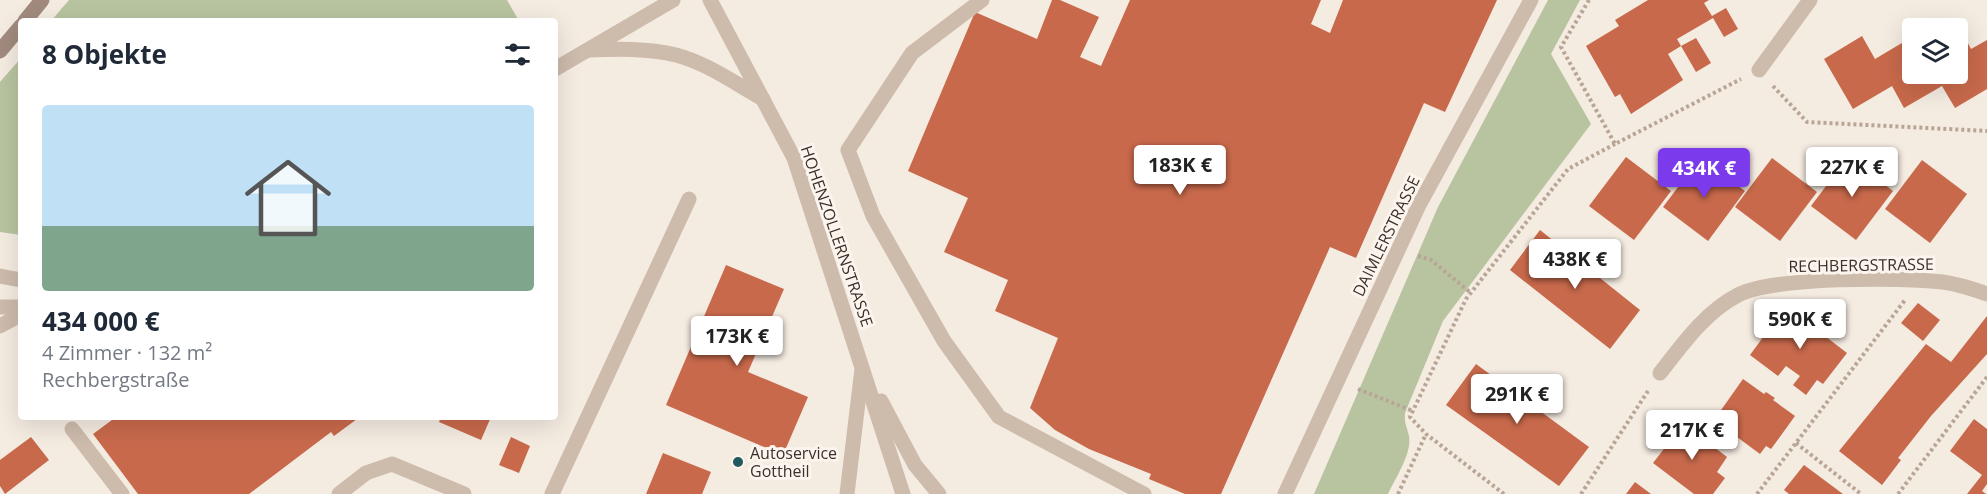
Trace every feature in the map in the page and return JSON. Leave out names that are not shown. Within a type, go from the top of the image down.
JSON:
[{"type":"main road","points":[[27,18],[42,0]]},
{"type":"main road","points":[[0,51],[18,30]]},
{"type":"street","points":[[558,67],[673,0]]},
{"type":"street","name":"HOHENZOLLERNSTRASSE","points":[[710,0],[794,158],[903,494]]},
{"type":"street","points":[[982,0],[912,53],[848,150],[873,216],[944,340],[999,417],[1144,494]]},
{"type":"street","name":"DAIMLERSTRASSE","points":[[1285,494],[1418,207],[1531,0]]},
{"type":"street","points":[[1759,70],[1810,0]]},
{"type":"street","points":[[588,50],[637,49],[676,55],[705,66],[763,99]]},
{"type":"street","points":[[552,494],[689,199]]},
{"type":"street","points":[[2,276],[18,279]]},
{"type":"street","name":"RECHBERGSTRASSE","points":[[1660,373],[1696,328],[1738,295],[1770,286],[1797,282],[1920,280],[1945,282],[1987,294]]},
{"type":"street","points":[[0,326],[13,319],[12,308]]},
{"type":"street","points":[[848,494],[862,366]]},
{"type":"street","points":[[862,366],[915,465],[939,494]]},
{"type":"street","points":[[72,429],[122,494]]},
{"type":"street","points":[[339,494],[366,473],[392,464],[464,494]]},
{"type":"path","points":[[1589,0],[1561,46],[1615,144]]},
{"type":"path","points":[[1504,494],[1426,434],[1410,417],[1471,293],[1568,169],[1759,70],[1806,122],[1987,131]]},
{"type":"path","points":[[1399,249],[1431,260],[1471,293]]},
{"type":"path","points":[[1757,494],[1920,280]]},
{"type":"path","points":[[1581,494],[1660,373]]},
{"type":"path","points":[[1898,494],[1987,377]]},
{"type":"path","points":[[1337,382],[1413,411]]},
{"type":"path","points":[[1398,494],[1426,434]]},
{"type":"path","points":[[1796,443],[1861,494]]},
{"type":"green space","points":[[69,0],[507,0],[517,18],[54,18]]},
{"type":"green space","points":[[1548,0],[1580,0],[1551,54],[1591,124],[1443,321],[1405,413],[1409,436],[1408,450],[1388,494],[1314,494],[1438,207]]},
{"type":"green space","points":[[18,61],[18,235],[0,232],[0,82]]},
{"type":"building","points":[[1052,0],[1060,0],[1099,17],[1080,57],[1101,66],[1130,0],[1321,0],[1311,24],[1330,33],[1343,0],[1497,0],[1445,112],[1424,103],[1356,258],[1330,247],[1221,494],[1185,494],[1149,479],[1151,474],[1089,449],[1055,430],[1030,408],[1058,338],[995,311],[1008,280],[944,252],[968,198],[908,171],[975,12],[1037,39]]},
{"type":"building","points":[[1648,0],[1709,0],[1704,3],[1712,16],[1726,8],[1738,29],[1724,37],[1713,18],[1677,39],[1681,46],[1668,54],[1683,80],[1631,114],[1620,94],[1615,97],[1586,46],[1619,26],[1615,20]]},
{"type":"building","points":[[1862,36],[1875,59],[1902,43],[1902,84],[1968,84],[1968,43],[1971,49],[1987,40],[1987,89],[1955,108],[1942,86],[1904,108],[1892,86],[1853,109],[1824,59]]},
{"type":"building","points":[[1696,38],[1711,63],[1696,72],[1681,46]]},
{"type":"building","points":[[1626,157],[1671,191],[1634,240],[1589,206]]},
{"type":"building","points":[[1848,157],[1893,191],[1856,240],[1811,206]]},
{"type":"building","points":[[1700,158],[1745,191],[1708,241],[1663,207]]},
{"type":"building","points":[[1772,158],[1817,192],[1780,241],[1735,207]]},
{"type":"building","points":[[1922,160],[1967,194],[1930,243],[1885,209]]},
{"type":"building","points":[[1540,230],[1640,310],[1610,349],[1510,270]]},
{"type":"building","points":[[726,265],[784,289],[748,372],[808,397],[783,455],[666,405]]},
{"type":"building","points":[[1918,303],[1940,320],[1923,341],[1901,323]]},
{"type":"building","points":[[1806,305],[1829,322],[1821,333],[1847,353],[1823,384],[1817,380],[1806,395],[1793,385],[1800,376],[1786,366],[1778,376],[1750,355],[1772,325],[1780,331],[1794,312],[1798,316]]},
{"type":"building","points":[[1987,316],[1987,354],[1931,416],[1898,458],[1901,460],[1882,485],[1839,451],[1926,344],[1951,362]]},
{"type":"building","points":[[1476,364],[1589,447],[1559,486],[1446,405]]},
{"type":"building","points":[[1743,379],[1764,394],[1766,392],[1775,398],[1773,400],[1795,416],[1771,449],[1766,446],[1760,454],[1714,420]]},
{"type":"building","points":[[1974,419],[1987,429],[1987,484],[1982,491],[1986,494],[1967,494],[1982,475],[1950,451]]},
{"type":"building","points":[[112,420],[356,420],[334,436],[331,432],[249,494],[138,494],[93,434]]},
{"type":"building","points":[[440,420],[490,420],[481,440],[439,422]]},
{"type":"building","points":[[1680,421],[1727,457],[1717,472],[1725,478],[1713,494],[1694,494],[1653,463],[1667,445],[1664,443]]},
{"type":"building","points":[[31,437],[49,460],[5,494],[0,486],[0,460]]},
{"type":"building","points":[[511,437],[530,446],[519,473],[499,465]]},
{"type":"building","points":[[663,453],[711,472],[702,494],[646,494]]},
{"type":"building","points":[[1804,465],[1843,494],[1789,494],[1784,490]]},
{"type":"building","points":[[1635,482],[1651,494],[1626,494]]},
{"type":"place","name":"Autoservice Gottheil","points":[[738,462]]}]
